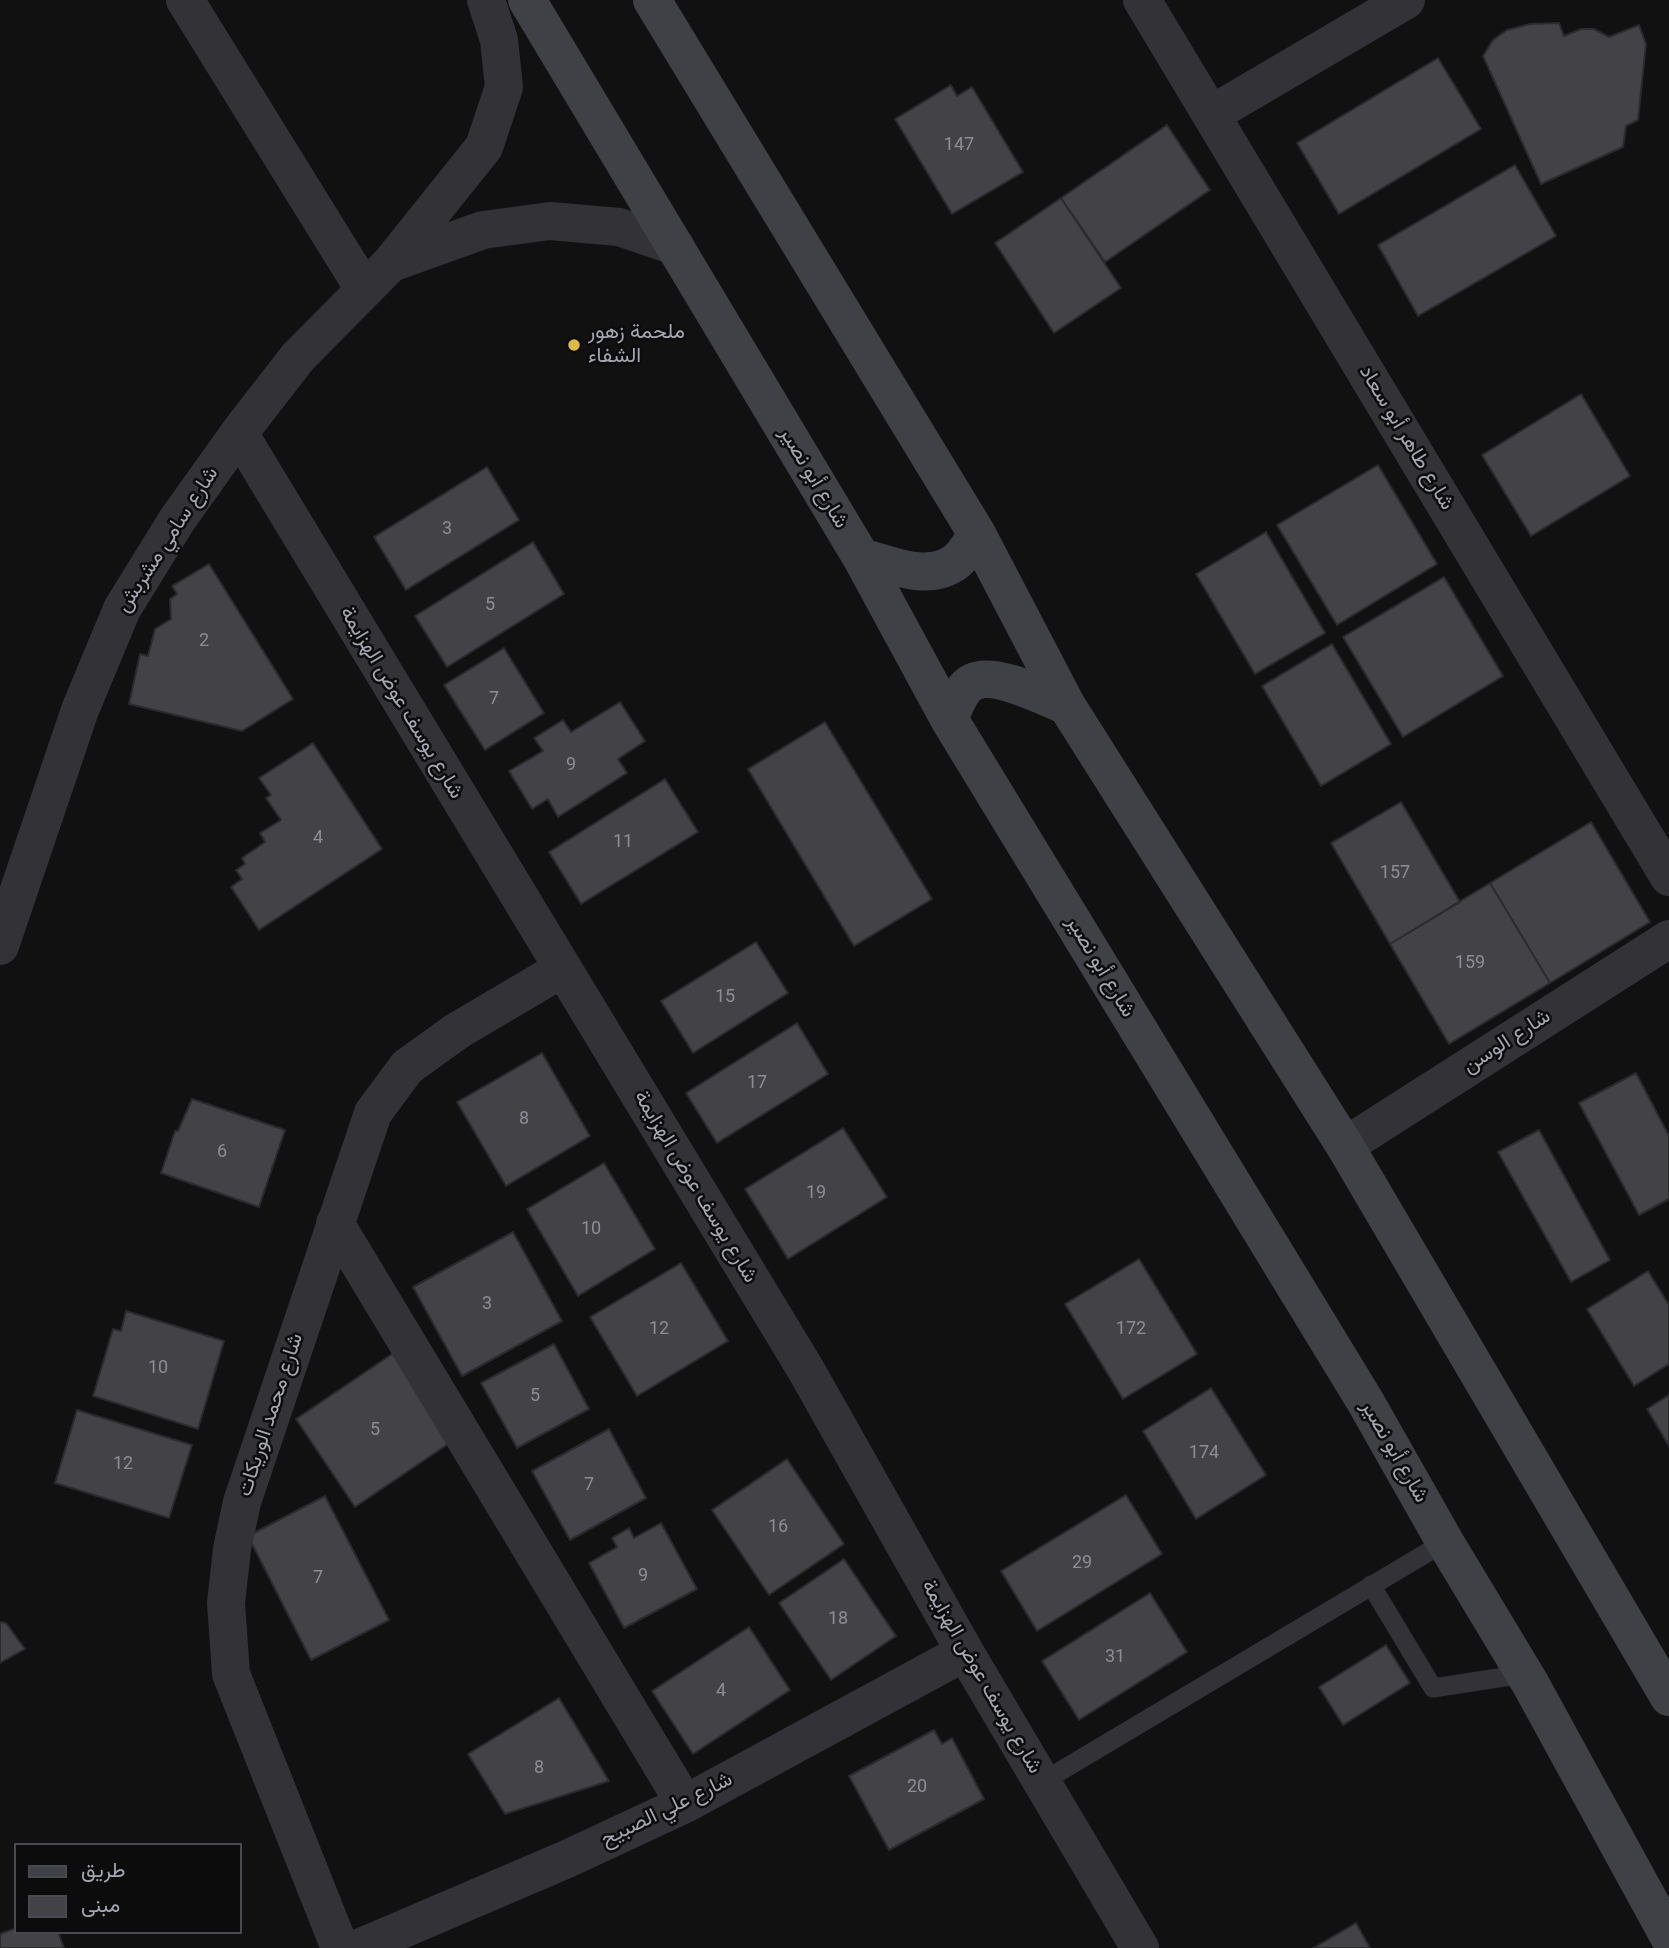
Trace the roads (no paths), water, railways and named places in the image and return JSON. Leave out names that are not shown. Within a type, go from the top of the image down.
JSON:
[{"type":"main road","name":"شارع أبو نصير","points":[[527,0],[861,557],[949,719],[1365,1401],[1524,1674],[1669,1937]]},
{"type":"main road","points":[[652,0],[978,534],[1067,706],[1345,1146],[1669,1697]]},
{"type":"main road","points":[[861,557],[918,572],[933,572],[959,559],[978,534]]},
{"type":"main road","points":[[949,719],[962,691],[972,682],[983,680],[1020,687],[1067,706]]},
{"type":"street","points":[[185,0],[363,289]]},
{"type":"street","name":"شارع سامي مشربش","points":[[0,946],[80,710],[122,609],[177,520],[298,357],[391,263],[484,147],[503,87],[499,40],[486,0]]},
{"type":"street","name":"شارع طاهر أبو سعاد","points":[[1142,0],[1669,877]]},
{"type":"street","points":[[1212,114],[1406,0]]},
{"type":"street","name":"شارع سامي مشربش","points":[[391,263],[482,230],[550,221],[619,227],[675,246]]},
{"type":"street","name":"شارع يوسف عوض الهزايمة","points":[[239,433],[806,1370],[965,1652],[1140,1948]]},
{"type":"street","name":"شارع الوسن","points":[[1345,1146],[1669,939]]},
{"type":"street","name":"شارع محمد الوريكات","points":[[340,1948],[231,1674],[226,1602],[232,1549],[242,1502],[373,1113],[407,1067],[457,1031],[562,969]]},
{"type":"street","points":[[335,1223],[685,1804]]},
{"type":"street","name":"شارع علي الصبيح","points":[[359,1948],[566,1859],[685,1804],[965,1652]]},
{"type":"lane","points":[[1042,1782],[1445,1542]]},
{"type":"lane","points":[[1371,1585],[1433,1688],[1524,1674]]},
{"type":"place","name":"ملحمة زهور الشفاء","points":[[574,345]]}]
